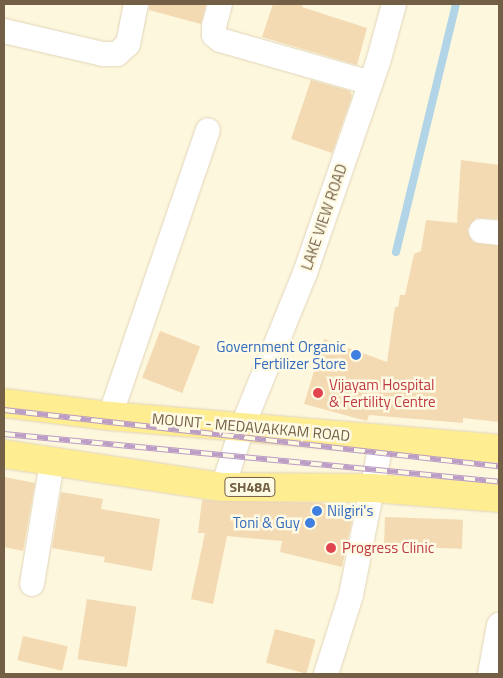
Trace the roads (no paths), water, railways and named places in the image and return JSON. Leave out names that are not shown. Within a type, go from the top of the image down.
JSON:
[{"type":"main road","name":"MOUNT - MEDAVAKKAM ROAD","points":[[4,403],[110,416],[242,425],[499,449]]},
{"type":"main road","name":"SH48A","points":[[4,454],[223,487],[374,488],[499,498]]},
{"type":"street","points":[[4,30],[103,54],[117,54],[128,44],[136,4]]},
{"type":"street","points":[[220,4],[214,26],[214,35],[220,40],[371,83]]},
{"type":"street","name":"LAKE VIEW ROAD","points":[[223,487],[242,425],[305,273],[371,83],[394,4]]},
{"type":"street","points":[[110,416],[208,130]]},
{"type":"street","points":[[326,674],[351,595],[374,488],[382,438]]},
{"type":"street","points":[[32,584],[52,462]]},
{"type":"street","points":[[490,674],[499,625]]},
{"type":"waterway","points":[[396,252],[456,4]]},
{"type":"railway","points":[[4,410],[499,466]]},
{"type":"railway","points":[[4,434],[499,482]]},
{"type":"place","name":"Government Organic Fertilizer Store","points":[[356,355]]},
{"type":"place","name":"Vijayam Hospital & Fertility Centre","points":[[318,393]]},
{"type":"place","name":"Nilgiri's","points":[[317,511]]},
{"type":"place","name":"Toni & Guy","points":[[310,523]]},
{"type":"place","name":"Progress Clinic","points":[[331,548]]}]
